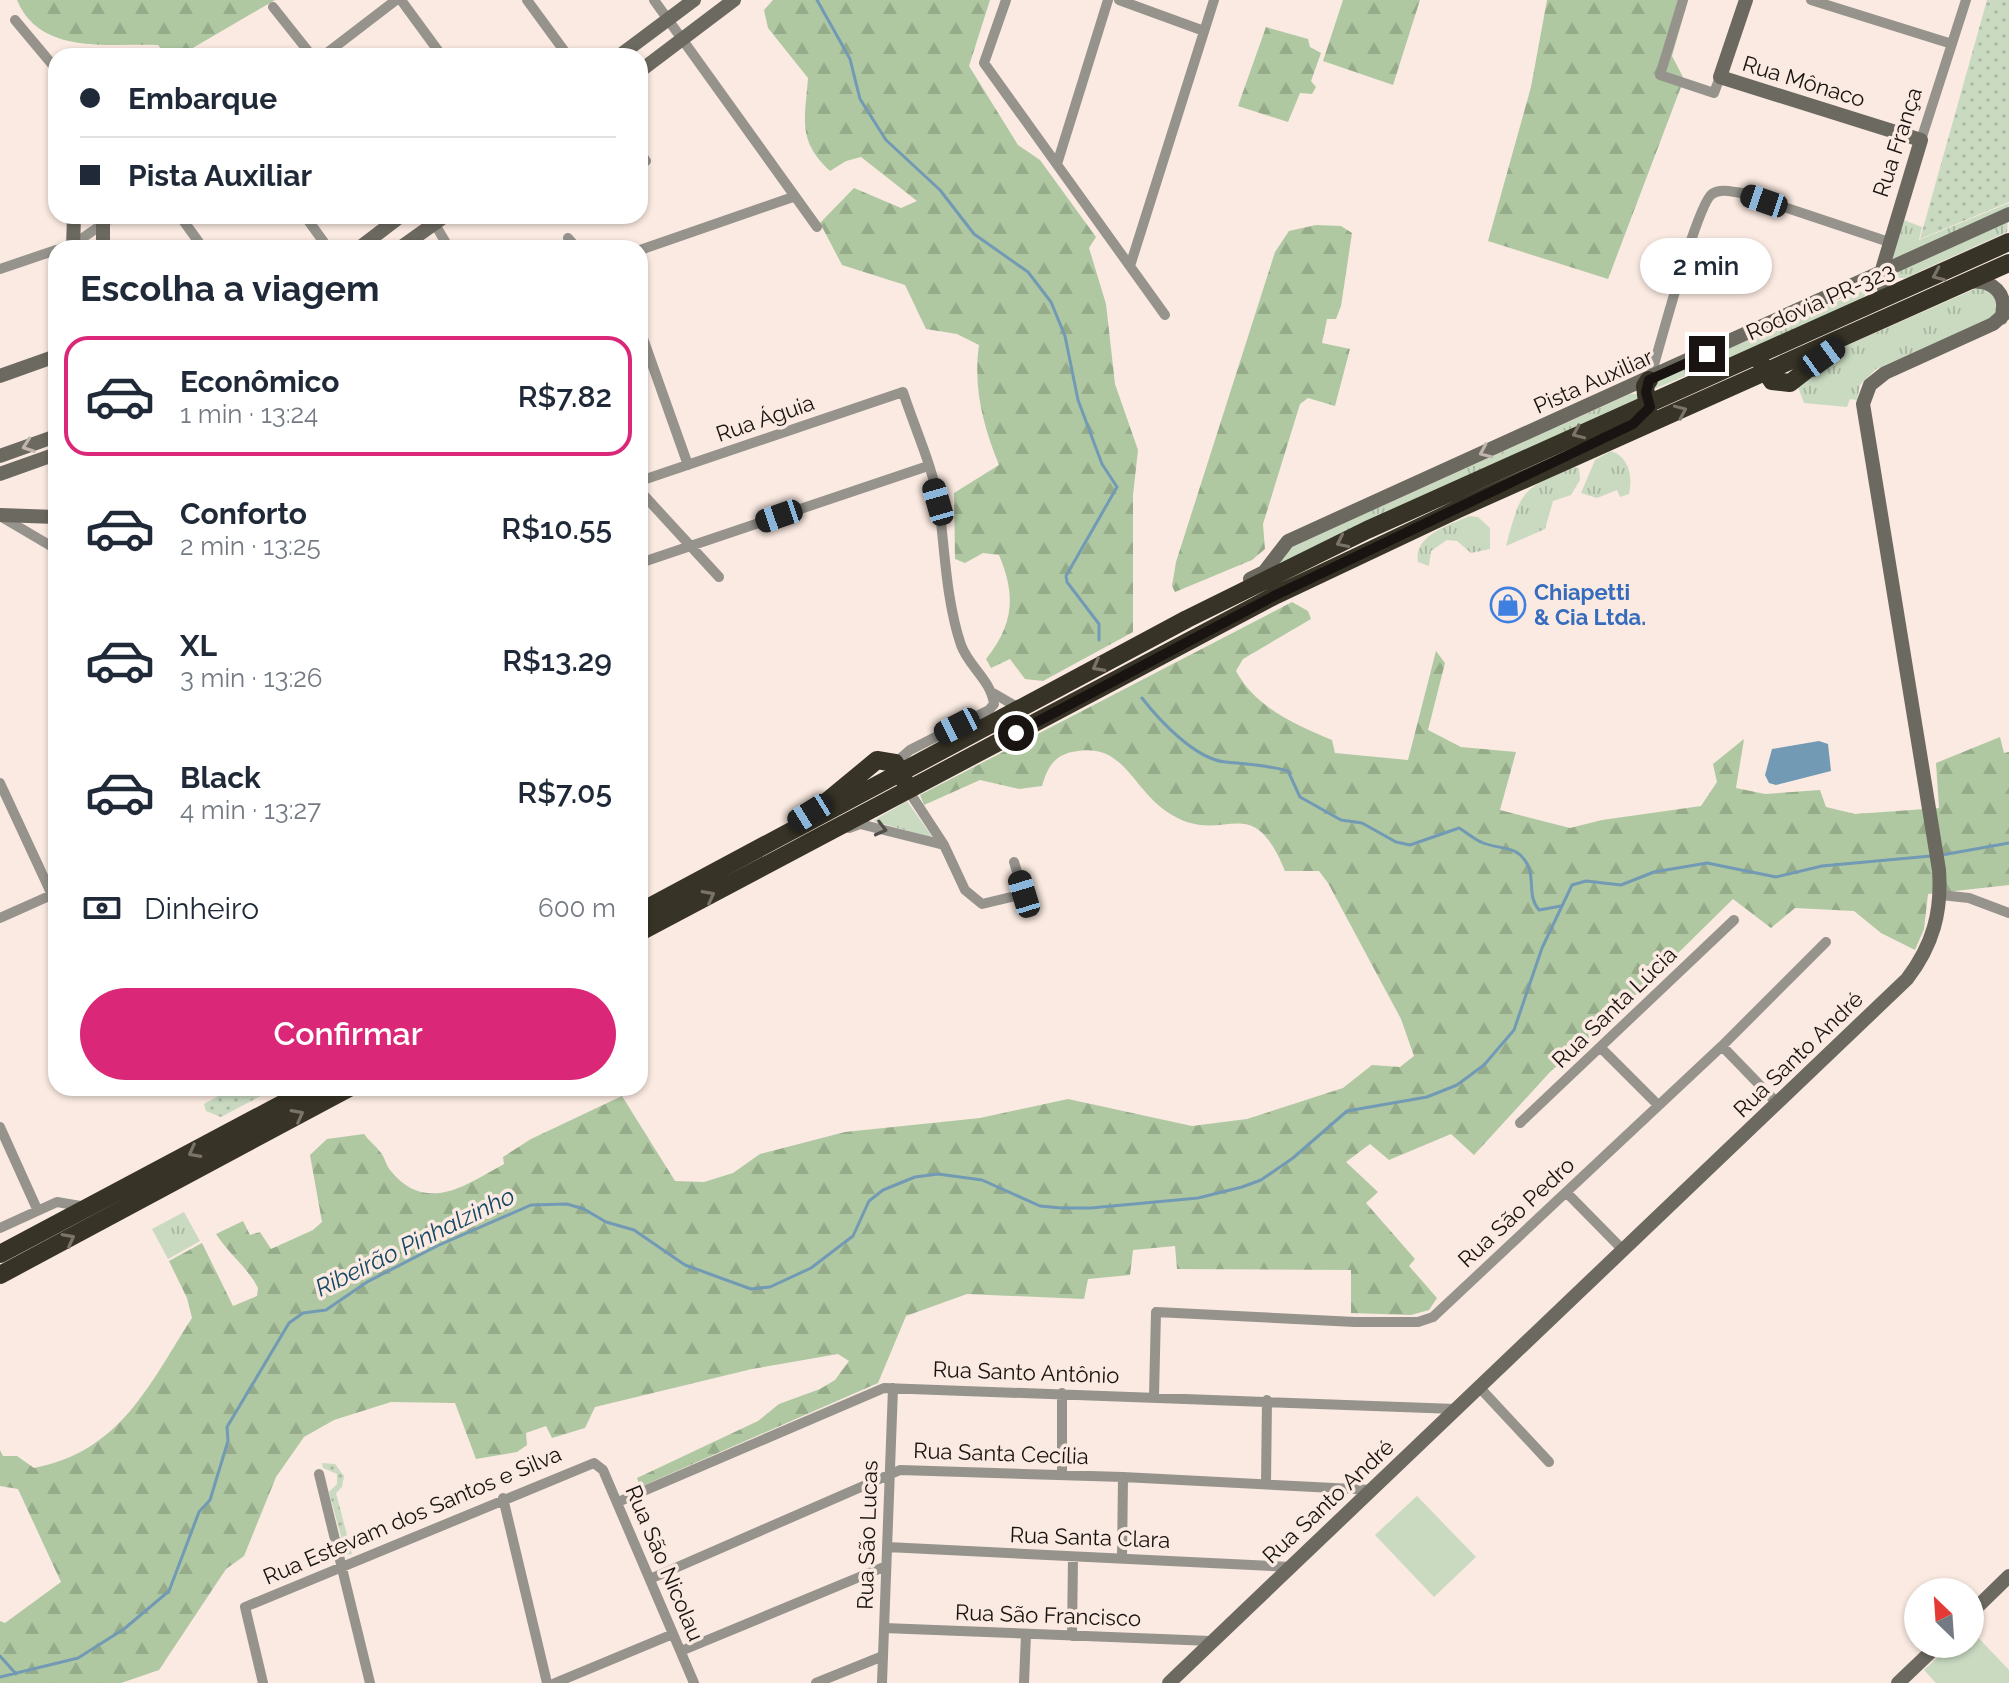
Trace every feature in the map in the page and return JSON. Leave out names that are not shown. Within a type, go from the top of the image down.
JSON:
[{"type":"highway","name":"Rodovia PR-323","points":[[902,776],[1019,708],[1187,619],[1644,391],[1845,317],[2008,242]]},
{"type":"highway","points":[[1845,317],[1765,356],[1762,365],[1765,374],[1772,381],[1790,383],[1838,346],[2009,263]]},
{"type":"highway","name":"Rodovia PR-323","points":[[1516,483],[1765,374]]},
{"type":"highway","points":[[902,776],[1633,424],[1647,413],[1644,391]]},
{"type":"highway","points":[[648,908],[707,876],[835,797],[877,760],[902,776]]},
{"type":"highway","points":[[648,928],[819,837],[901,784],[902,776]]},
{"type":"highway","points":[[0,1254],[297,1096]]},
{"type":"highway","points":[[0,1275],[334,1096]]},
{"type":"street","points":[[334,48],[399,0],[436,48]]},
{"type":"street","points":[[527,0],[562,48]]},
{"type":"street","points":[[654,0],[817,227]]},
{"type":"street","points":[[630,48],[694,0]]},
{"type":"street","points":[[648,65],[734,0]]},
{"type":"street","points":[[1006,0],[984,63],[1165,315]]},
{"type":"street","points":[[1057,164],[1108,0]]},
{"type":"street","points":[[1119,0],[1204,31]]},
{"type":"street","points":[[1130,266],[1214,0]]},
{"type":"street","points":[[1683,0],[1660,75],[1714,93],[1746,0]]},
{"type":"street","points":[[1811,0],[1952,44]]},
{"type":"street","name":"Rua França","points":[[1886,298],[1881,273],[1889,242],[1966,0]]},
{"type":"street","points":[[273,7],[306,48]]},
{"type":"street","points":[[15,20],[48,59]]},
{"type":"street","name":"Rua Mônaco","points":[[1720,77],[1921,140]]},
{"type":"street","points":[[1644,391],[1707,199],[1720,190],[1764,201],[1889,242]]},
{"type":"street","points":[[648,247],[793,197]]},
{"type":"street","name":"Pista Auxiliar","points":[[1187,619],[1208,600],[1264,572],[1282,547],[1644,391],[1881,273],[2009,214]]},
{"type":"street","points":[[77,240],[102,224]]},
{"type":"street","points":[[370,240],[390,224]]},
{"type":"street","points":[[410,240],[430,224]]},
{"type":"street","points":[[0,269],[48,253]]},
{"type":"street","points":[[1964,283],[1980,281],[1996,287],[2004,302],[2005,314]]},
{"type":"street","name":"Rua Santo André","points":[[1169,1683],[1907,979],[1928,946],[1941,895],[1936,842],[1863,404],[1870,385],[1885,373],[2005,314]]},
{"type":"street","points":[[0,376],[48,359]]},
{"type":"street","points":[[648,361],[688,465]]},
{"type":"street","name":"Rua Águia","points":[[648,478],[903,392],[928,466]]},
{"type":"street","points":[[0,456],[48,439]]},
{"type":"street","points":[[0,474],[48,457]]},
{"type":"street","points":[[648,560],[928,466],[938,502],[945,565],[961,644],[968,662],[993,693],[1019,708]]},
{"type":"street","points":[[648,500],[719,577]]},
{"type":"street","points":[[0,516],[48,517]]},
{"type":"street","points":[[0,516],[48,544]]},
{"type":"street","points":[[993,693],[994,704],[989,710],[910,750],[902,776],[944,845],[965,890],[982,904],[1024,894],[1014,862]]},
{"type":"street","points":[[0,783],[48,882]]},
{"type":"street","points":[[819,837],[860,824],[944,845]]},
{"type":"street","points":[[1941,895],[1969,898],[2009,913]]},
{"type":"street","points":[[0,918],[48,897]]},
{"type":"street","name":"Rua Santa Lúcia","points":[[1520,1123],[1734,920]]},
{"type":"street","name":"Rua São Pedro","points":[[1154,1396],[1156,1312],[1424,1321],[1433,1317],[1722,1046],[1826,942]]},
{"type":"street","points":[[1722,1046],[1778,1104]]},
{"type":"street","points":[[1601,1048],[1658,1105]]},
{"type":"street","points":[[0,1127],[37,1209]]},
{"type":"street","points":[[1566,1192],[1623,1250]]},
{"type":"street","points":[[0,1228],[37,1209],[70,1202],[88,1207]]},
{"type":"street","name":"Rua Santo Antônio","points":[[618,1502],[884,1388],[1456,1409]]},
{"type":"street","name":"Rua São Lucas","points":[[882,1683],[893,1388]]},
{"type":"street","points":[[1480,1388],[1549,1462]]},
{"type":"street","points":[[1062,1393],[1062,1475]]},
{"type":"street","points":[[1266,1483],[1267,1400]]},
{"type":"street","name":"Rua São Nicolau","points":[[594,1463],[603,1470],[618,1502],[694,1683]]},
{"type":"street","name":"Rua Estevam dos Santos e Silva","points":[[263,1683],[245,1607],[594,1463]]},
{"type":"street","name":"Rua Santa Cecília","points":[[650,1579],[900,1470],[1266,1483],[1373,1490]]},
{"type":"street","points":[[319,1474],[370,1683]]},
{"type":"street","points":[[1122,1559],[1123,1477]]},
{"type":"street","points":[[503,1498],[547,1683]]},
{"type":"street","name":"Rua Santa Clara","points":[[887,1547],[1291,1567]]},
{"type":"street","points":[[1072,1636],[1073,1557]]},
{"type":"street","points":[[681,1651],[886,1566]]},
{"type":"street","points":[[1984,1600],[2009,1576]]},
{"type":"street","name":"Rua São Francisco","points":[[884,1628],[1211,1641]]},
{"type":"street","points":[[555,1683],[673,1634]]},
{"type":"street","points":[[1024,1683],[1026,1634]]},
{"type":"street","points":[[816,1683],[883,1656]]},
{"type":"street","points":[[1898,1683],[1924,1658]]},
{"type":"green space","points":[[17,0],[275,0],[193,48],[78,43],[42,30],[28,18]]},
{"type":"green space","points":[[773,0],[990,0],[969,66],[1018,145],[1040,160],[1096,237],[1089,248],[1106,304],[1115,384],[1138,450],[1133,495],[1133,632],[1043,681],[1025,679],[1010,659],[991,668],[986,659],[1002,634],[1009,609],[1008,583],[999,555],[983,553],[965,563],[955,559],[954,493],[999,465],[981,406],[977,376],[979,345],[957,334],[926,329],[905,285],[842,265],[820,223],[854,188],[901,208],[917,201],[861,157],[846,161],[830,171],[819,160],[806,129],[808,78],[768,28],[764,10]]},
{"type":"green space","points":[[1343,0],[1420,0],[1393,85],[1323,61]]},
{"type":"green space","points":[[1547,0],[1688,0],[1672,56],[1684,79],[1608,279],[1488,241],[1531,87]]},
{"type":"green space","points":[[1987,0],[2009,0],[2009,202],[1920,239]]},
{"type":"green space","points":[[1266,27],[1308,39],[1310,47],[1321,53],[1311,81],[1316,87],[1312,94],[1300,93],[1288,122],[1238,106]]},
{"type":"green space","points":[[2009,203],[2007,232],[1905,278],[1898,278],[1890,270],[1901,219],[1922,227],[1919,240]]},
{"type":"green space","points":[[1316,225],[1341,226],[1352,233],[1341,306],[1336,319],[1327,319],[1322,343],[1350,349],[1335,406],[1308,398],[1300,404],[1263,524],[1265,549],[1252,560],[1175,592],[1172,586],[1176,562],[1275,252],[1289,231]]},
{"type":"green space","points":[[1869,288],[1861,302],[1652,390],[1656,380]]},
{"type":"green space","points":[[1977,288],[1991,291],[1998,302],[1997,313],[1987,321],[1876,369],[1860,385],[1857,400],[1850,399],[1847,407],[1804,403],[1798,387],[1841,348]]},
{"type":"green space","points":[[1630,394],[1638,394],[1641,399],[1278,566],[1289,548]]},
{"type":"green space","points":[[1611,451],[1626,462],[1629,494],[1620,497],[1617,490],[1597,498],[1581,493],[1595,460]]},
{"type":"green space","points":[[1573,467],[1579,468],[1580,480],[1571,495],[1553,501],[1545,529],[1506,546],[1515,514],[1525,494],[1542,481]]},
{"type":"green space","points":[[1469,516],[1478,517],[1490,528],[1490,549],[1471,553],[1457,541],[1447,540],[1431,551],[1429,566],[1418,562],[1421,545],[1427,538]]},
{"type":"green space","points":[[1292,602],[1308,611],[1311,619],[1243,659],[1236,671],[1265,705],[1332,740],[1335,753],[1408,760],[1436,651],[1445,663],[1428,730],[1461,747],[1516,752],[1500,810],[1570,828],[1602,820],[1701,806],[1717,782],[1713,764],[1744,739],[1736,788],[1765,794],[1820,790],[1826,807],[1855,814],[1939,808],[1936,763],[2000,737],[2004,753],[2009,752],[2009,885],[1928,894],[1924,929],[1915,950],[1881,933],[1854,911],[1795,908],[1771,928],[1733,899],[1608,1022],[1550,1072],[1474,1155],[1451,1134],[1389,1160],[1370,1144],[1346,1162],[1378,1192],[1366,1203],[1415,1259],[1409,1266],[1437,1298],[1429,1310],[1411,1315],[1351,1313],[1351,1270],[1177,1269],[1175,1246],[1133,1250],[1130,1275],[1088,1279],[1084,1299],[967,1294],[906,1316],[878,1383],[640,1487],[637,1478],[758,1421],[779,1404],[820,1389],[835,1380],[849,1361],[838,1354],[752,1369],[595,1407],[585,1428],[552,1438],[546,1426],[526,1433],[527,1445],[517,1452],[476,1459],[455,1403],[391,1402],[334,1420],[304,1437],[276,1477],[244,1556],[226,1569],[159,1670],[121,1683],[0,1683],[0,1621],[5,1623],[61,1582],[18,1489],[0,1486],[0,1450],[3,1456],[17,1456],[34,1468],[89,1447],[111,1431],[129,1412],[146,1391],[192,1318],[187,1298],[169,1261],[202,1243],[233,1306],[257,1296],[258,1288],[254,1281],[216,1234],[243,1221],[250,1235],[260,1232],[271,1249],[313,1230],[322,1222],[310,1155],[327,1139],[364,1134],[404,1184],[418,1191],[446,1192],[504,1164],[503,1157],[531,1139],[622,1096],[675,1181],[704,1182],[733,1173],[760,1154],[845,1132],[980,1118],[1068,1099],[1192,1126],[1247,1119],[1343,1088],[1372,1065],[1400,1067],[1414,1056],[1401,1019],[1328,883],[1319,871],[1285,871],[1273,846],[1260,831],[1248,825],[1191,823],[1172,815],[1158,805],[1116,760],[1090,750],[1072,752],[1055,760],[1042,786],[1019,789],[980,780],[924,805],[920,795]]},
{"type":"green space","points":[[907,801],[933,838],[873,821]]},
{"type":"green space","points":[[218,1096],[261,1096],[221,1117],[206,1111],[204,1104]]},
{"type":"green space","points":[[184,1212],[200,1241],[168,1259],[152,1229]]},
{"type":"green space","points":[[322,1463],[335,1464],[344,1476],[342,1487],[336,1493],[352,1554],[346,1555],[329,1492],[337,1484],[337,1474],[323,1468]]},
{"type":"green space","points":[[1417,1496],[1476,1557],[1434,1597],[1375,1535]]},
{"type":"green space","points":[[1984,1644],[2009,1670],[2009,1683],[1936,1683],[1924,1670],[1937,1658],[1984,1658]]},
{"type":"water","points":[[1819,741],[1828,744],[1831,771],[1776,785],[1769,783],[1765,775],[1772,749]]},
{"type":"waterway","points":[[817,0],[850,59],[860,99],[886,140],[940,190],[974,234],[1028,272],[1051,302],[1065,336],[1078,400],[1102,464],[1117,487],[1066,576],[1067,582],[1099,624],[1099,640]]},
{"type":"waterway","points":[[1142,698],[1191,747],[1214,760],[1288,771],[1300,797],[1341,820],[1362,823],[1396,842],[1410,845],[1459,828],[1488,845],[1514,851],[1529,868],[1534,900],[1539,910],[1561,906]]},
{"type":"waterway","points":[[1942,855],[2009,843]]},
{"type":"waterway","name":"Ribeirão Pinhalzinho","points":[[0,1677],[78,1658],[124,1629],[169,1591],[199,1512],[210,1500],[228,1441],[227,1427],[289,1323],[303,1313],[326,1310],[367,1282],[437,1246],[531,1205],[567,1204],[584,1209],[606,1222],[634,1230],[685,1265],[751,1289],[770,1287],[811,1268],[853,1236],[869,1201],[883,1190],[915,1177],[938,1174],[982,1180],[1040,1206],[1061,1208],[1198,1198],[1261,1180],[1293,1158],[1347,1111],[1427,1097],[1457,1085],[1484,1065],[1514,1030],[1542,948],[1572,885],[1586,881],[1621,885],[1654,872],[1707,863],[1776,877],[1822,866],[1931,856]]},
{"type":"waterway","points":[[0,1656],[16,1674]]},
{"type":"place","name":"Chiapetti & Cia Ltda.","points":[[1508,605]]},
{"type":"route","points":[[1016,733],[1276,595],[1516,483],[1633,424],[1650,407],[1645,386],[1649,380],[1707,354]]}]
